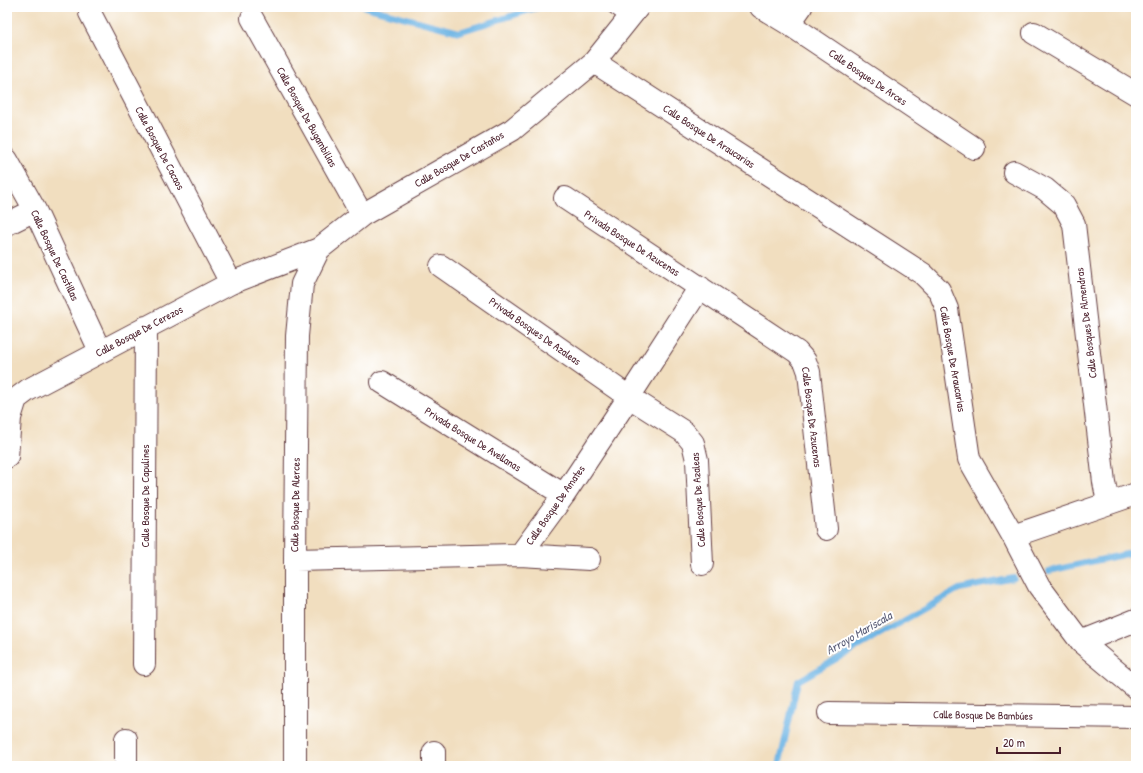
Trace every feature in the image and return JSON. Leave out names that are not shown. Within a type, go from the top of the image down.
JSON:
[{"type":"street","name":"Calle Bosques De Arces","points":[[761,7],[795,16],[974,148]]},
{"type":"street","name":"Calle Bosque De Castaños","points":[[319,249],[362,215],[512,130],[594,62],[627,11]]},
{"type":"street","name":"Calle Bosque De Cacaos","points":[[90,13],[231,283]]},
{"type":"street","name":"Calle Bosque De Bugambilias","points":[[252,18],[362,215]]},
{"type":"street","points":[[1034,32],[1136,94]]},
{"type":"street","name":"Calle Bosque De Araucarias","points":[[594,62],[923,274],[939,290],[948,309],[969,459],[1014,536],[1039,586],[1081,642],[1136,688]]},
{"type":"street","name":"Calle Bosque De Castillas","points":[[7,160],[34,210],[100,351]]},
{"type":"street","name":"Calle Bosques De Almendras","points":[[1014,172],[1045,189],[1064,205],[1074,224],[1104,482],[1108,503]]},
{"type":"street","name":"Privada Bosque De Azucenas","points":[[565,198],[700,287]]},
{"type":"street","points":[[7,224],[34,210]]},
{"type":"street","name":"Calle Bosque De Cerezos","points":[[7,457],[10,418],[16,400],[28,390],[231,283],[319,249]]},
{"type":"street","name":"Calle Bosque De Alerces","points":[[295,766],[297,336],[302,284],[319,249]]},
{"type":"street","name":"Privada Bosques De Azaleas","points":[[442,266],[629,397]]},
{"type":"street","name":"Calle Bosque De Amates","points":[[295,560],[520,554],[564,495],[700,287]]},
{"type":"street","name":"Calle Bosque De Azucenas","points":[[700,287],[797,352],[805,361],[809,372],[826,529]]},
{"type":"street","name":"Calle Bosque De Capulines","points":[[144,664],[146,327]]},
{"type":"street","name":"Privada Bosque De Avellanas","points":[[382,382],[564,495]]},
{"type":"street","name":"Calle Bosque De Azaleas","points":[[629,397],[684,432],[694,443],[697,460],[702,564]]},
{"type":"street","points":[[1014,536],[1136,494]]},
{"type":"street","points":[[520,554],[589,559]]},
{"type":"street","points":[[1081,642],[1136,620]]},
{"type":"street","name":"Calle Bosque De Bambúes","points":[[829,713],[1136,717]]},
{"type":"street","points":[[126,739],[126,766]]},
{"type":"waterway","points":[[365,7],[459,32],[540,7]]},
{"type":"waterway","name":"Arroyo Mariscala","points":[[1049,571],[1136,552]]},
{"type":"waterway","name":"Arroyo Mariscala","points":[[779,766],[798,681],[959,589],[1014,578]]}]
